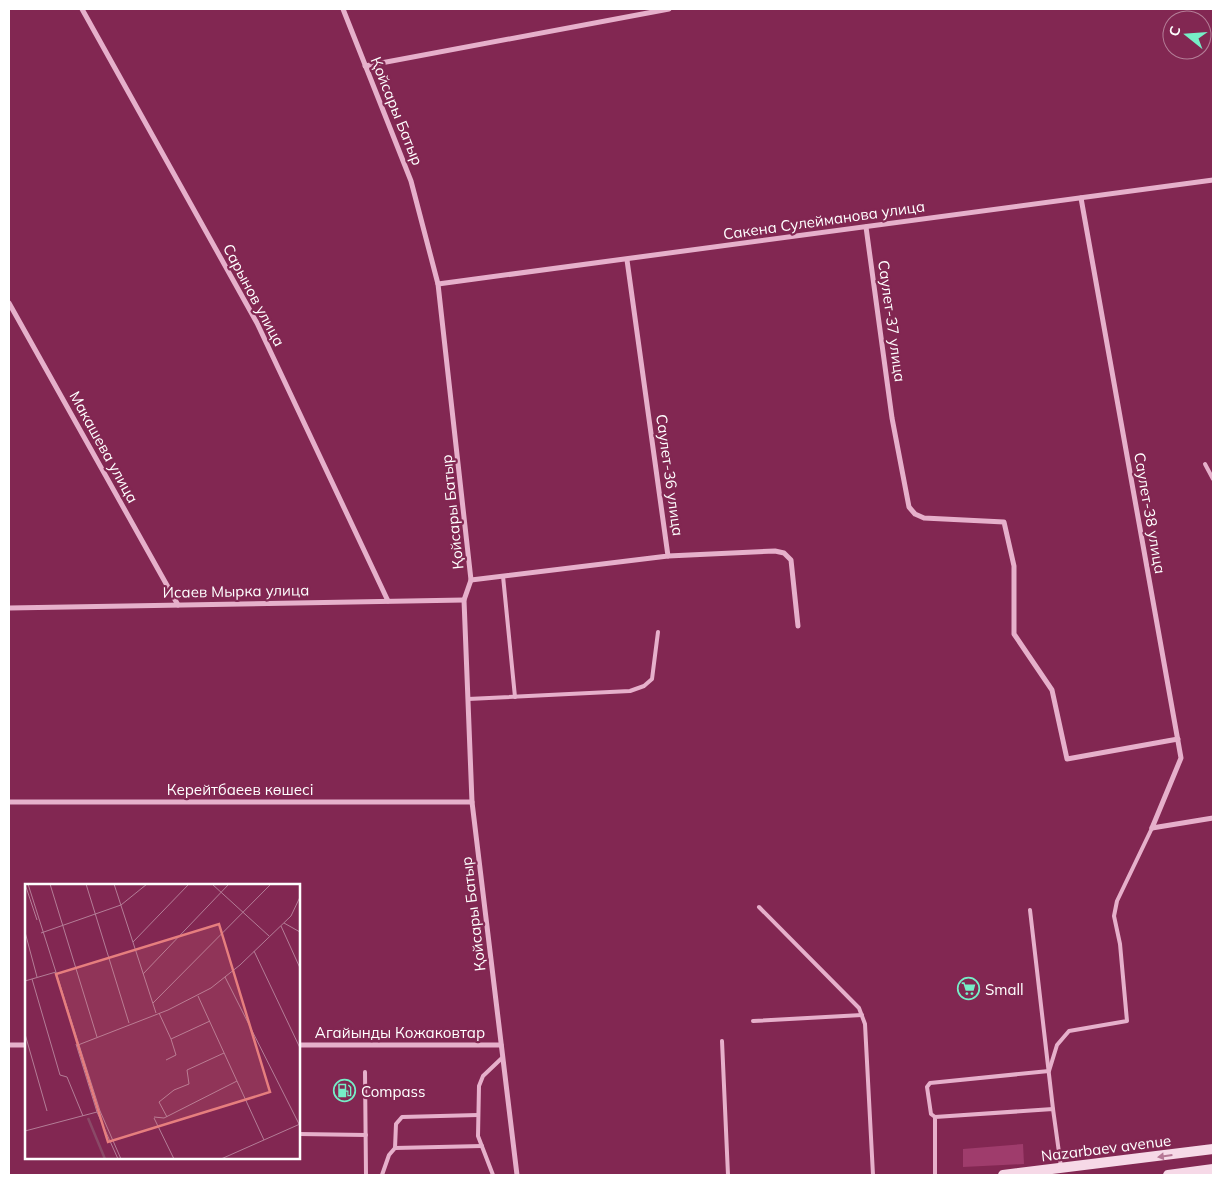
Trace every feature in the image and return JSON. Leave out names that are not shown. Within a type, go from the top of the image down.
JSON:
[{"type":"main road","name":"Nazarbaev avenue","points":[[1003,1175],[1213,1149]]},
{"type":"main road","points":[[1168,1175],[1213,1169]]},
{"type":"street","name":"Сарынов улица","points":[[82,9],[257,323],[388,601]]},
{"type":"street","name":"Қойсары Батыр","points":[[343,9],[411,181],[438,284],[471,580],[464,600],[472,802],[517,1175]]},
{"type":"street","points":[[365,66],[669,9]]},
{"type":"street","name":"Сакена Сулейманова улица","points":[[438,284],[1213,180]]},
{"type":"street","name":"Саулет-38 улица","points":[[1081,198],[1181,758],[1152,828]]},
{"type":"street","name":"Саулет-37 улица","points":[[866,227],[892,418],[909,507],[915,514],[924,518],[1004,522],[1014,566],[1014,634],[1052,690],[1067,759],[1178,739]]},
{"type":"street","name":"Саулет-36 улица","points":[[471,580],[668,556],[627,260]]},
{"type":"street","name":"Макашева улица","points":[[9,302],[178,605]]},
{"type":"street","points":[[668,556],[775,551],[784,553],[792,560],[798,626]]},
{"type":"street","name":"Исаев Мырка улица","points":[[9,608],[464,600]]},
{"type":"street","name":"Керейтбаеев көшесі","points":[[9,802],[472,802]]},
{"type":"street","points":[[1152,828],[1213,818]]},
{"type":"street","points":[[9,1045],[25,1045]]},
{"type":"street","name":"Агайынды Кожаковтар","points":[[300,1045],[501,1045]]},
{"type":"lane","points":[[1205,464],[1213,479]]},
{"type":"lane","points":[[503,576],[515,697]]},
{"type":"lane","points":[[468,699],[630,691],[644,686],[652,679],[658,632]]},
{"type":"lane","points":[[1049,1071],[1057,1046],[1069,1031],[1127,1021],[1120,944],[1114,916],[1117,901],[1152,828]]},
{"type":"lane","points":[[759,907],[858,1008],[862,1015],[865,1024],[873,1175]]},
{"type":"lane","points":[[1030,910],[1061,1169]]},
{"type":"lane","points":[[753,1020],[862,1015]]},
{"type":"lane","points":[[722,1041],[728,1175]]},
{"type":"lane","points":[[492,1175],[478,1136],[479,1086],[483,1076],[503,1058]]},
{"type":"lane","points":[[935,1175],[935,1117],[931,1114],[928,1087],[930,1083],[1049,1071]]},
{"type":"lane","points":[[365,1072],[366,1175]]},
{"type":"lane","points":[[935,1117],[1053,1109]]},
{"type":"lane","points":[[382,1175],[389,1155],[395,1148],[396,1124],[402,1117],[478,1115]]},
{"type":"lane","points":[[300,1134],[366,1135]]},
{"type":"lane","points":[[395,1148],[482,1146]]},
{"type":"shaded area","points":[[1023,1144],[1024,1164],[963,1167],[963,1149]]},
{"type":"place","name":"Small","points":[[969,989]]},
{"type":"place","name":"Compass","points":[[345,1091]]}]
